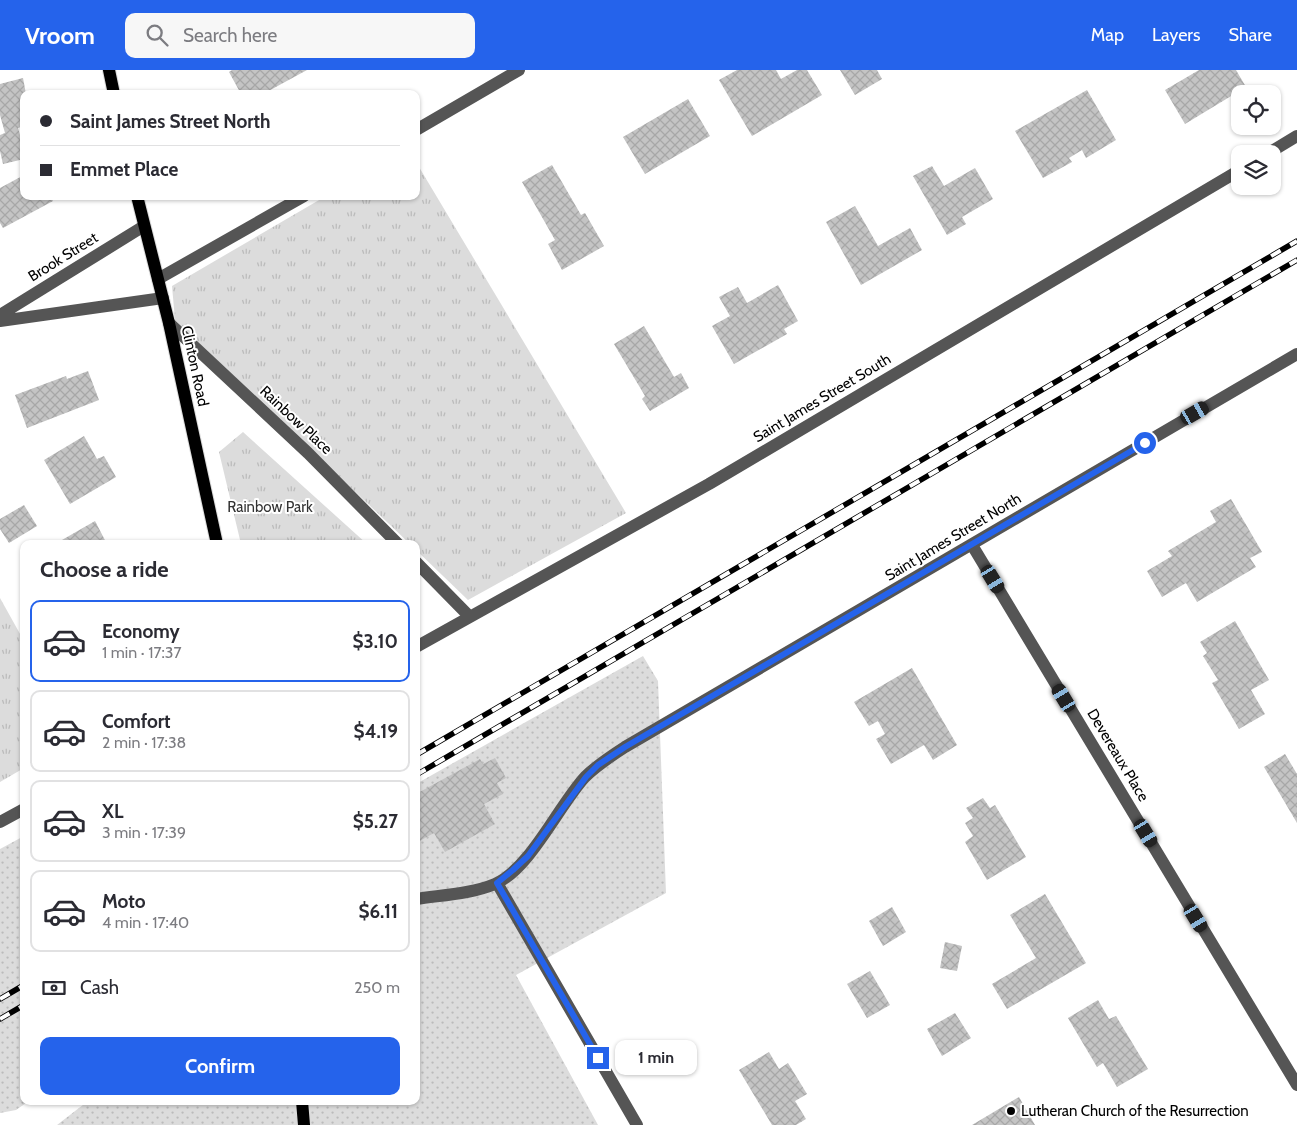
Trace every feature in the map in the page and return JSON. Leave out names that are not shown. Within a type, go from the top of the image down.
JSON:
[{"type":"main road","points":[[109,70],[113,90]]},
{"type":"main road","name":"Clinton Road","points":[[138,200],[169,323],[216,540]]},
{"type":"main road","points":[[302,1105],[304,1125]]},
{"type":"street","points":[[420,128],[519,70]]},
{"type":"street","points":[[1281,146],[1297,136]]},
{"type":"street","name":"Saint James Street South","points":[[420,645],[709,484],[1231,175]]},
{"type":"street","points":[[158,279],[297,200]]},
{"type":"street","name":"Brook Street","points":[[0,315],[144,226]]},
{"type":"street","points":[[0,320],[163,298]]},
{"type":"street","name":"Rainbow Place","points":[[169,323],[308,453],[394,540]]},
{"type":"street","name":"Saint James Street North","points":[[497,883],[528,856],[586,777],[598,765],[625,747],[1297,354]]},
{"type":"street","name":"Devereaux Place","points":[[972,545],[1297,1085]]},
{"type":"street","points":[[420,566],[470,616]]},
{"type":"street","points":[[0,822],[20,811]]},
{"type":"street","points":[[420,898],[482,888],[497,883],[637,1125]]},
{"type":"green space","points":[[420,169],[626,513],[468,600],[420,554],[420,540],[406,540],[175,320],[172,286],[319,200],[420,200]]},
{"type":"green space","name":"Rainbow Park","points":[[243,432],[363,540],[240,540],[219,452]]},
{"type":"green space","points":[[0,598],[20,634],[20,770],[0,782]]},
{"type":"green space","points":[[643,656],[658,681],[666,893],[516,975],[598,1125],[57,1125],[83,1105],[420,1105],[420,782]]},
{"type":"green space","points":[[20,838],[20,1105],[23,1105],[16,1110],[0,1113],[0,849]]},
{"type":"building","points":[[232,70],[307,70],[270,90],[239,90],[229,72]]},
{"type":"building","points":[[737,70],[776,70],[781,79],[797,70],[807,70],[822,95],[752,136],[719,80]]},
{"type":"building","points":[[840,70],[877,70],[882,79],[855,95]]},
{"type":"building","points":[[1199,70],[1236,70],[1245,85],[1231,85],[1231,96],[1185,124],[1165,90]]},
{"type":"building","points":[[23,78],[25,90],[20,90],[20,127],[18,128],[20,135],[20,160],[3,164],[0,151],[0,135],[5,133],[0,115],[0,84]]},
{"type":"building","points":[[1087,90],[1116,140],[1086,158],[1082,150],[1069,158],[1072,162],[1043,178],[1015,131]]},
{"type":"building","points":[[688,99],[710,136],[645,174],[623,137]]},
{"type":"building","points":[[552,165],[581,215],[585,213],[604,246],[562,270],[548,244],[555,240],[522,182]]},
{"type":"building","points":[[932,166],[944,186],[975,168],[993,199],[962,217],[966,224],[947,235],[913,176]]},
{"type":"building","points":[[20,177],[20,200],[53,201],[3,228],[0,223],[0,188]]},
{"type":"building","points":[[855,206],[878,246],[910,228],[922,250],[861,285],[826,222]]},
{"type":"building","points":[[778,285],[798,321],[784,329],[787,334],[734,364],[712,326],[730,316],[719,297],[738,287],[747,303]]},
{"type":"building","points":[[644,326],[674,377],[681,373],[689,388],[650,411],[642,399],[645,396],[614,344]]},
{"type":"building","points":[[88,371],[99,400],[27,428],[15,395],[66,376],[67,379]]},
{"type":"building","points":[[84,436],[97,459],[104,456],[116,477],[70,504],[44,460]]},
{"type":"building","points":[[1231,499],[1262,552],[1250,558],[1256,567],[1197,602],[1186,583],[1162,597],[1147,571],[1172,556],[1168,551],[1216,522],[1210,511]]},
{"type":"building","points":[[24,505],[37,526],[9,543],[0,529],[0,519]]},
{"type":"building","points":[[95,521],[105,540],[62,540]]},
{"type":"building","points":[[1235,621],[1269,680],[1251,690],[1265,714],[1239,729],[1212,683],[1218,680],[1203,656],[1207,653],[1200,642]]},
{"type":"building","points":[[912,668],[957,745],[933,760],[924,745],[891,764],[876,739],[885,734],[878,721],[869,726],[854,702]]},
{"type":"building","points":[[1285,754],[1297,774],[1297,823],[1264,767]]},
{"type":"building","points":[[495,758],[506,778],[497,783],[503,794],[484,804],[495,824],[445,852],[434,833],[420,841],[420,792],[480,759],[483,764]]},
{"type":"building","points":[[983,798],[990,808],[995,805],[1026,857],[987,880],[965,842],[973,836],[965,823],[973,818],[966,808]]},
{"type":"building","points":[[1045,894],[1086,963],[1007,1009],[992,984],[1036,958],[1010,915]]},
{"type":"building","points":[[892,907],[906,932],[883,946],[869,921]]},
{"type":"building","points":[[945,942],[962,946],[957,971],[940,968]]},
{"type":"building","points":[[870,971],[890,1005],[867,1018],[847,984]]},
{"type":"building","points":[[1098,1000],[1109,1019],[1116,1016],[1148,1069],[1117,1087],[1103,1063],[1097,1067],[1068,1018]]},
{"type":"building","points":[[955,1013],[971,1038],[942,1056],[927,1029]]},
{"type":"building","points":[[769,1052],[779,1069],[788,1063],[807,1094],[795,1101],[806,1119],[796,1125],[772,1125],[739,1070]]},
{"type":"building","name":"Lutheran Church of the Resurrection","points":[[1019,1097],[1035,1125],[972,1125]]},
{"type":"railway","points":[[420,753],[1297,241]]},
{"type":"railway","points":[[420,773],[1297,260]]},
{"type":"railway","points":[[0,999],[20,987]]},
{"type":"railway","points":[[0,1019],[20,1007]]},
{"type":"place","name":"Lutheran Church of the Resurrection","points":[[1011,1111]]},
{"type":"route","points":[[598,1058],[497,883],[528,856],[575,789],[598,765],[625,747],[1145,443]]}]
